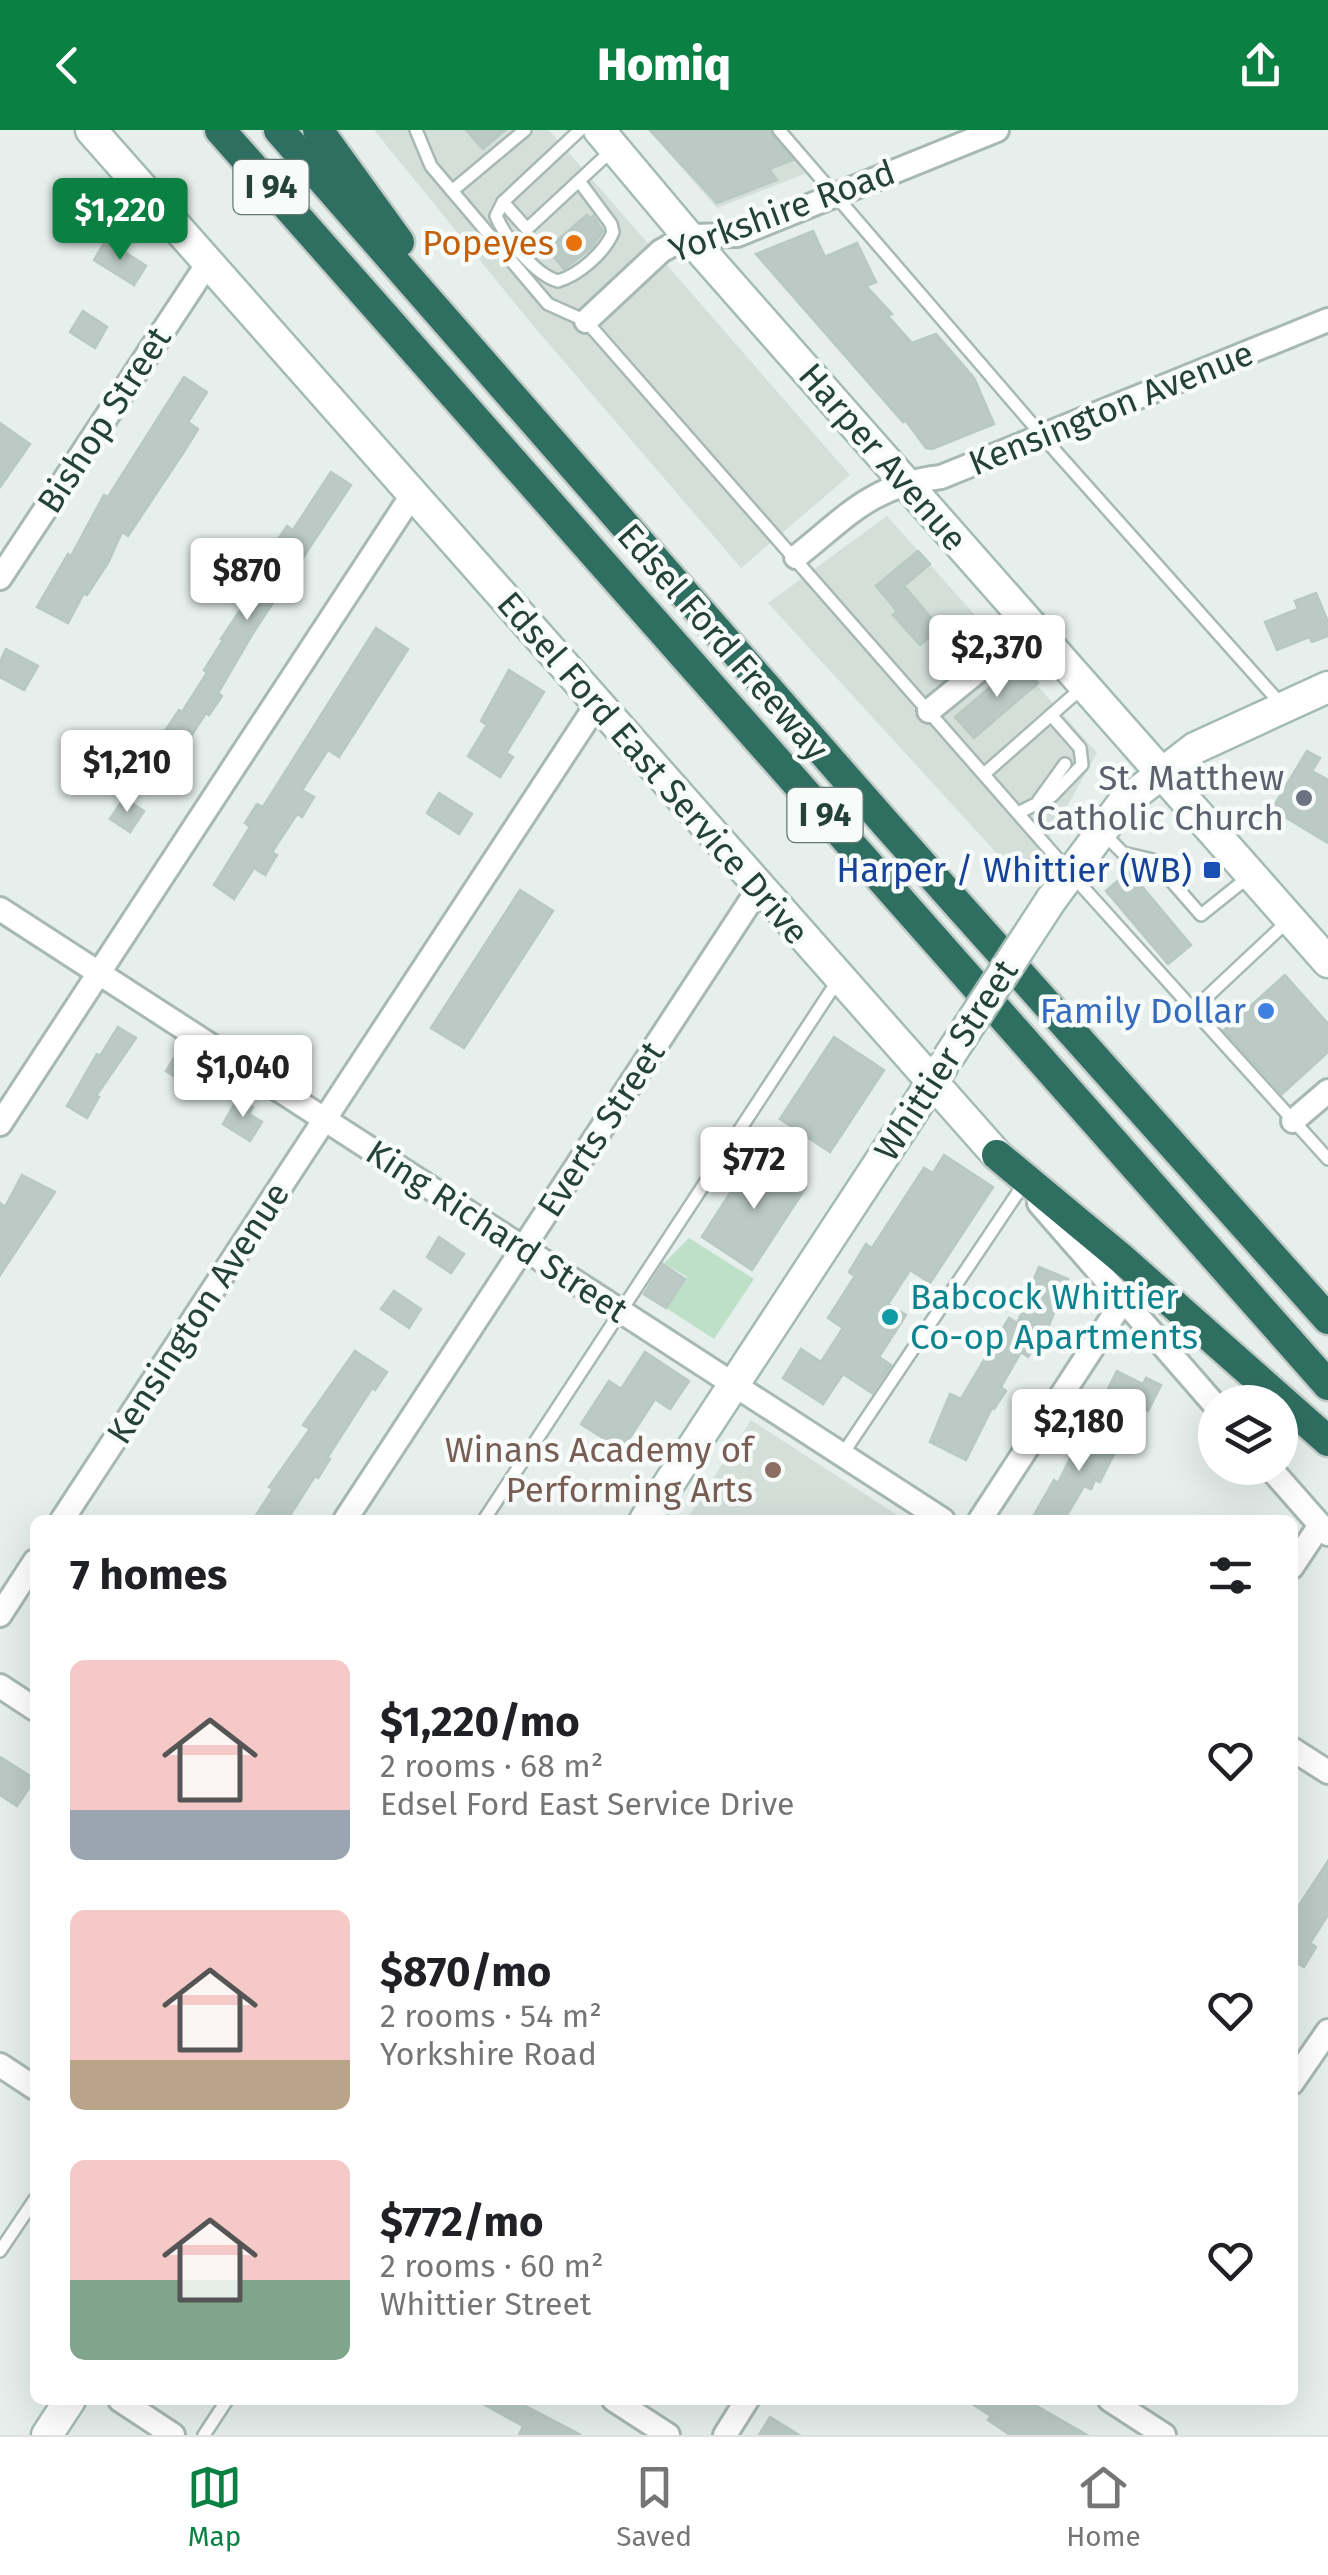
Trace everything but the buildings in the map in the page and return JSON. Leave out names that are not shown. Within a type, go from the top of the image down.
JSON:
[{"type":"highway","name":"Edsel Ford Freeway","points":[[220,130],[1328,1385]]},
{"type":"highway","name":"Edsel Ford Freeway","points":[[279,130],[876,814],[1328,1319]]},
{"type":"highway","points":[[318,130],[467,345]]},
{"type":"highway","points":[[998,1156],[1121,1258],[1328,1441]]},
{"type":"street","name":"Edsel Ford East Service Drive","points":[[92,130],[840,978],[940,1070],[998,1156],[1198,1386]]},
{"type":"street","name":"Yorkshire Road","points":[[586,320],[661,251],[688,236],[737,235],[997,130]]},
{"type":"street","name":"Harper Avenue","points":[[606,139],[1328,962]]},
{"type":"street","name":"Bishop Street","points":[[0,578],[208,262]]},
{"type":"street","name":"Kensington Avenue","points":[[796,557],[876,494],[905,481],[940,477],[1328,320]]},
{"type":"street","points":[[0,1124],[412,495]]},
{"type":"street","points":[[929,711],[1032,627]]},
{"type":"street","name":"Whittier Street","points":[[649,1515],[1051,900],[1122,804],[1195,748],[1328,687]]},
{"type":"street","name":"Kensington Avenue","points":[[65,1515],[597,704]]},
{"type":"street","name":"Everts Street","points":[[348,1515],[759,888]]},
{"type":"street","name":"King Richard Street","points":[[0,909],[935,1515]]},
{"type":"street","points":[[1293,1121],[1328,1091]]},
{"type":"street","points":[[983,1515],[1124,1301]]},
{"type":"street","points":[[1285,1485],[1324,1529],[1298,1560]]},
{"type":"street","points":[[0,1615],[30,1570]]},
{"type":"street","points":[[0,1686],[30,1706]]},
{"type":"street","points":[[1298,1753],[1328,1772]]},
{"type":"street","points":[[1298,2074],[1328,2031]]},
{"type":"street","points":[[0,2065],[30,2085]]},
{"type":"street","points":[[47,2435],[67,2405]]},
{"type":"street","points":[[128,2405],[173,2435]]},
{"type":"street","points":[[622,2405],[668,2435]]},
{"type":"street","points":[[724,2435],[745,2405]]},
{"type":"street","points":[[1118,2405],[1164,2435]]},
{"type":"lane","points":[[452,191],[526,130]]},
{"type":"lane","points":[[578,181],[613,232],[600,252],[558,281],[547,278],[514,241],[497,219],[497,210],[580,130]]},
{"type":"lane","points":[[779,130],[1042,436],[1284,707]]},
{"type":"lane","points":[[420,132],[431,166],[548,304],[586,320],[1071,874],[1328,1158]]},
{"type":"lane","points":[[503,202],[527,229],[578,181],[606,139]]},
{"type":"lane","points":[[503,251],[514,241]]},
{"type":"lane","points":[[984,774],[1084,686]]},
{"type":"lane","points":[[1039,800],[1052,796],[1082,765],[1083,757],[1072,754],[1051,715]]},
{"type":"lane","points":[[1022,818],[1072,754]]},
{"type":"lane","points":[[1101,832],[1123,852],[1152,860],[1200,915],[1251,874]]},
{"type":"lane","points":[[1193,1010],[1290,918]]},
{"type":"lane","points":[[487,1515],[840,978]]},
{"type":"lane","points":[[842,1455],[1023,1185]]},
{"type":"lane","points":[[0,2250],[30,2205]]},
{"type":"lane","points":[[204,2435],[224,2405]]},
{"type":"shaded area","points":[[374,130],[549,130],[850,475],[741,568],[531,323]]},
{"type":"shaded area","points":[[648,130],[773,130],[810,172],[717,208]]},
{"type":"shaded area","points":[[887,516],[1097,753],[1024,883],[768,603]]},
{"type":"shaded area","name":"Winans Academy of Performing Arts","points":[[751,1420],[897,1515],[689,1515]]},
{"type":"green space","points":[[689,1238],[754,1279],[714,1339],[666,1308],[687,1277],[664,1263]]},
{"type":"place","name":"Popeyes","points":[[574,243]]},
{"type":"place","name":"St. Matthew Catholic Church","points":[[1304,798]]},
{"type":"place","name":"Harper / Whittier (WB)","points":[[1212,870]]},
{"type":"place","name":"Family Dollar","points":[[1266,1011]]},
{"type":"place","name":"Babcock Whittier Co-op Apartments","points":[[890,1317]]},
{"type":"place","name":"Winans Academy of Performing Arts","points":[[773,1470]]}]
